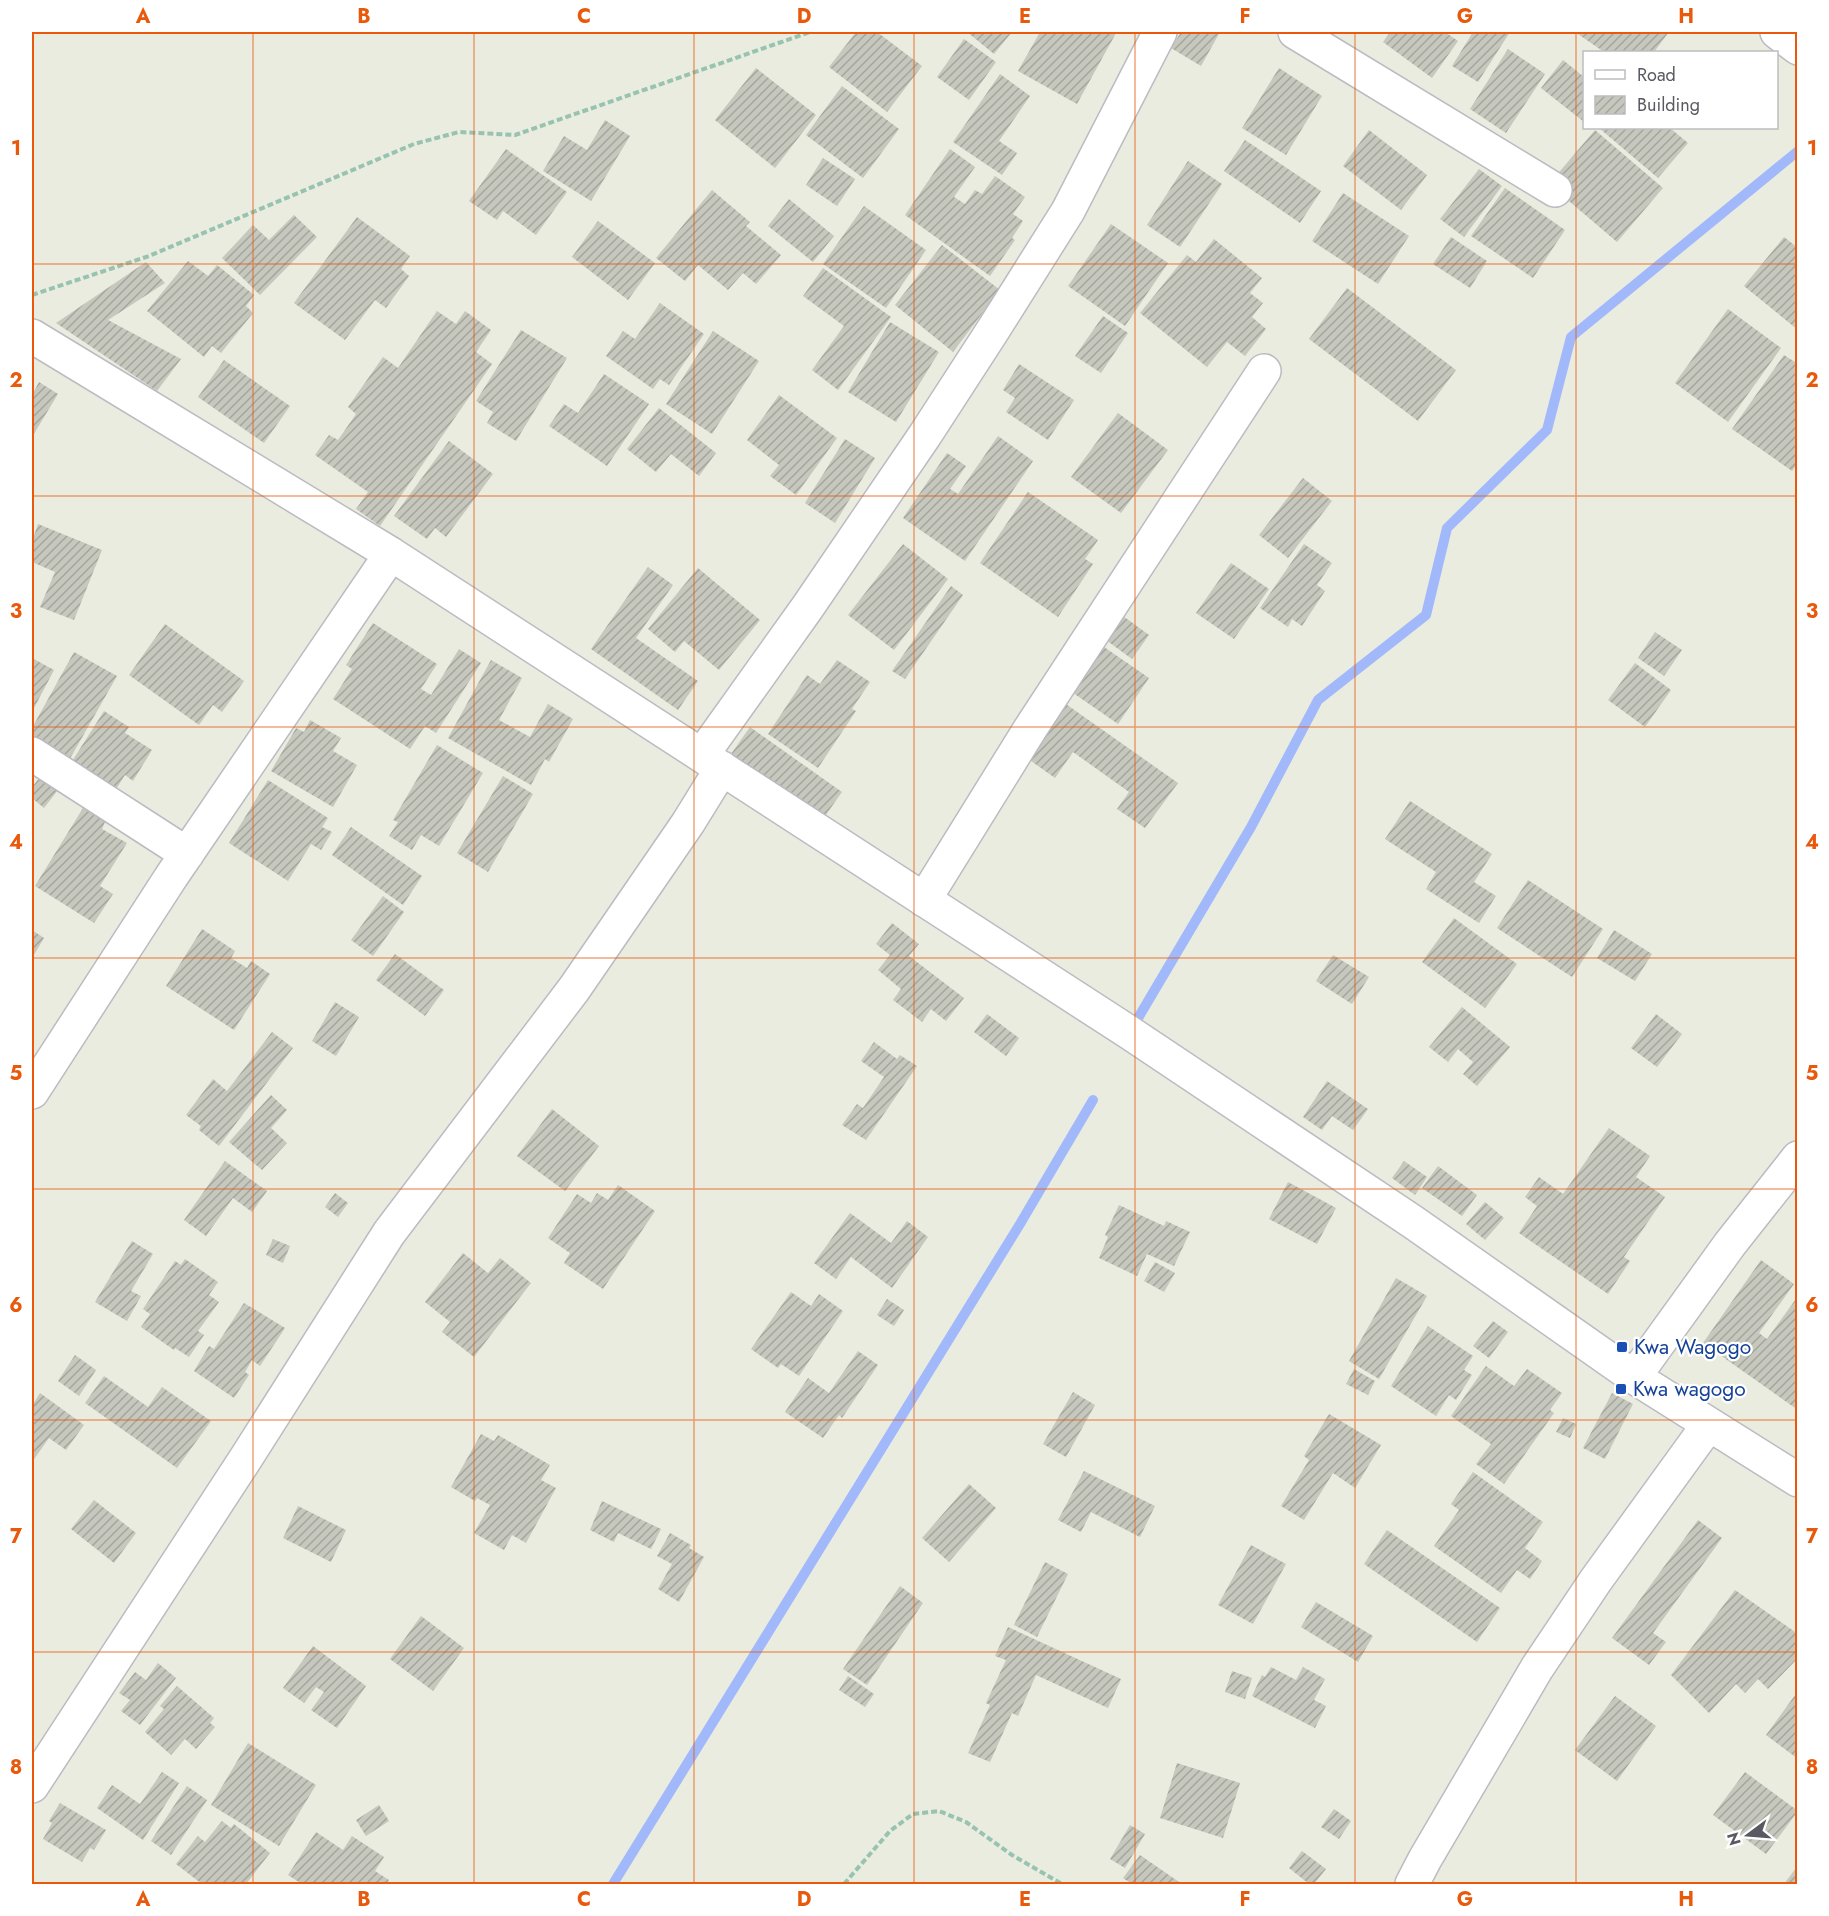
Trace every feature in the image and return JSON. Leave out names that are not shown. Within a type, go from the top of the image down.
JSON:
[{"type":"street","points":[[32,1786],[246,1458],[388,1233],[574,989],[688,823],[712,762],[807,608],[919,445],[1068,211],[1160,32]]},
{"type":"street","points":[[1295,32],[1555,190]]},
{"type":"street","points":[[1777,32],[1797,48]]},
{"type":"street","points":[[32,336],[392,554],[1130,1033],[1413,1222],[1634,1377],[1797,1480]]},
{"type":"street","points":[[924,900],[1030,729],[1264,370]]},
{"type":"street","points":[[32,1092],[187,854],[392,554]]},
{"type":"street","points":[[32,754],[187,854]]},
{"type":"street","points":[[1634,1377],[1730,1244],[1797,1158]]},
{"type":"street","points":[[1412,1884],[1537,1668],[1596,1580],[1709,1424]]},
{"type":"path","points":[[32,294],[149,256],[414,144],[459,132],[515,135],[810,32]]},
{"type":"path","points":[[844,1884],[890,1831],[913,1814],[939,1811],[966,1822],[1012,1855],[1062,1884]]},
{"type":"building","points":[[856,32],[877,32],[922,66],[887,112],[829,67]]},
{"type":"building","points":[[967,32],[1012,32],[994,54]]},
{"type":"building","points":[[1040,32],[1116,33],[1077,104],[1018,71]]},
{"type":"building","points":[[1181,32],[1220,32],[1201,66],[1171,48]]},
{"type":"building","points":[[1390,32],[1445,32],[1458,41],[1432,78],[1383,42]]},
{"type":"building","points":[[1473,32],[1510,32],[1478,82],[1452,66]]},
{"type":"building","points":[[1580,32],[1669,32],[1655,51],[1603,51],[1578,34]]},
{"type":"building","points":[[964,39],[996,62],[969,100],[937,77]]},
{"type":"building","points":[[1508,49],[1545,74],[1506,133],[1470,109]]},
{"type":"building","points":[[1563,60],[1583,76],[1583,121],[1541,88]]},
{"type":"building","points":[[756,68],[816,115],[775,168],[715,120]]},
{"type":"building","points":[[1279,68],[1322,96],[1286,155],[1242,128]]},
{"type":"building","points":[[1000,74],[1030,96],[999,141],[1017,153],[1002,175],[953,142]]},
{"type":"building","points":[[842,86],[899,129],[863,178],[806,135]]},
{"type":"building","points":[[605,120],[630,136],[591,201],[543,171],[564,136],[587,150]]},
{"type":"building","points":[[1600,129],[1671,129],[1688,143],[1658,178]]},
{"type":"building","points":[[1369,130],[1427,175],[1401,210],[1343,166]]},
{"type":"building","points":[[1595,130],[1663,188],[1617,242],[1549,184]]},
{"type":"building","points":[[1245,140],[1321,191],[1300,223],[1224,171]]},
{"type":"building","points":[[506,149],[567,192],[536,235],[503,211],[497,220],[469,201]]},
{"type":"building","points":[[950,149],[975,167],[954,197],[965,204],[975,190],[982,194],[995,176],[1025,197],[1013,214],[1023,221],[1012,238],[1015,240],[990,276],[905,215]]},
{"type":"building","points":[[823,158],[855,179],[837,206],[806,185]]},
{"type":"building","points":[[1188,161],[1222,184],[1180,247],[1147,225]]},
{"type":"building","points":[[1479,169],[1502,186],[1464,237],[1440,219]]},
{"type":"building","points":[[1505,188],[1565,230],[1533,278],[1471,236]]},
{"type":"building","points":[[712,190],[750,222],[746,226],[781,255],[756,284],[743,273],[728,290],[698,265],[685,281],[656,258]]},
{"type":"building","points":[[1343,193],[1409,236],[1378,284],[1312,241]]},
{"type":"building","points":[[789,199],[834,236],[813,262],[768,226]]},
{"type":"building","points":[[864,206],[926,250],[886,308],[823,264]]},
{"type":"building","points":[[294,215],[317,237],[260,295],[222,258],[253,225],[269,240]]},
{"type":"building","points":[[357,217],[410,256],[401,269],[409,276],[386,308],[375,300],[345,340],[294,303]]},
{"type":"building","points":[[598,221],[655,263],[628,300],[572,257]]},
{"type":"building","points":[[1111,224],[1168,263],[1125,326],[1068,286]]},
{"type":"building","points":[[1451,237],[1487,261],[1470,288],[1433,264]]},
{"type":"building","points":[[1784,237],[1798,248],[1798,330],[1744,286]]},
{"type":"building","points":[[1214,239],[1262,278],[1250,293],[1263,303],[1252,317],[1266,329],[1245,356],[1227,342],[1207,367],[1140,313],[1187,255],[1196,262]]},
{"type":"building","points":[[942,245],[1000,290],[953,352],[895,305]]},
{"type":"building","points":[[188,261],[208,276],[217,265],[254,295],[246,306],[253,313],[221,353],[212,346],[204,357],[147,311]]},
{"type":"building","points":[[146,262],[165,283],[108,320],[181,359],[157,391],[56,323]]},
{"type":"building","points":[[823,268],[891,317],[838,390],[812,370],[844,326],[803,296]]},
{"type":"building","points":[[1347,288],[1456,370],[1418,421],[1309,339]]},
{"type":"building","points":[[660,303],[704,334],[669,385],[660,379],[653,389],[606,356],[623,331],[635,339]]},
{"type":"building","points":[[1728,309],[1781,348],[1728,422],[1675,383]]},
{"type":"building","points":[[437,311],[456,324],[465,311],[491,330],[476,352],[492,364],[380,526],[356,509],[368,492],[315,455],[329,435],[338,440],[356,414],[348,407],[383,357],[398,368]]},
{"type":"building","points":[[1103,316],[1128,333],[1101,373],[1075,356]]},
{"type":"building","points":[[890,322],[939,352],[896,422],[848,392]]},
{"type":"building","points":[[521,330],[567,358],[516,441],[487,423],[493,412],[476,401]]},
{"type":"building","points":[[713,331],[759,361],[712,434],[666,404]]},
{"type":"building","points":[[1784,355],[1798,364],[1798,463],[1792,471],[1732,429]]},
{"type":"building","points":[[224,360],[290,406],[264,443],[198,397]]},
{"type":"building","points":[[1019,364],[1074,400],[1048,440],[1006,412],[1015,398],[1003,390]]},
{"type":"building","points":[[604,374],[649,404],[607,466],[549,426],[564,404],[578,413]]},
{"type":"building","points":[[39,382],[58,394],[32,437],[32,395]]},
{"type":"building","points":[[779,395],[837,438],[796,495],[770,476],[779,465],[747,440]]},
{"type":"building","points":[[659,408],[716,453],[699,476],[671,454],[656,472],[627,449]]},
{"type":"building","points":[[1118,413],[1168,450],[1121,513],[1071,477]]},
{"type":"building","points":[[998,436],[1033,461],[965,561],[903,518],[947,453],[966,466],[950,489],[958,494]]},
{"type":"building","points":[[845,439],[875,458],[835,523],[805,503]]},
{"type":"building","points":[[449,441],[493,474],[446,537],[435,528],[427,539],[394,516]]},
{"type":"building","points":[[1303,478],[1332,501],[1288,558],[1259,535]]},
{"type":"building","points":[[1028,492],[1098,540],[1085,559],[1093,564],[1058,617],[980,563]]},
{"type":"building","points":[[38,524],[102,550],[74,620],[40,607],[55,572],[32,562],[32,541]]},
{"type":"building","points":[[903,544],[948,579],[894,650],[848,615]]},
{"type":"building","points":[[1304,544],[1332,563],[1317,585],[1325,591],[1302,626],[1292,619],[1288,627],[1260,608]]},
{"type":"building","points":[[1231,563],[1269,589],[1234,639],[1196,613]]},
{"type":"building","points":[[648,567],[673,585],[636,638],[698,681],[678,710],[591,649]]},
{"type":"building","points":[[698,568],[760,620],[719,670],[684,641],[675,652],[648,629]]},
{"type":"building","points":[[951,586],[963,595],[905,679],[892,671]]},
{"type":"building","points":[[1123,616],[1149,635],[1132,659],[1106,640]]},
{"type":"building","points":[[373,623],[437,664],[421,689],[431,695],[459,649],[481,663],[436,733],[425,726],[410,749],[333,699],[352,669],[346,665]]},
{"type":"building","points":[[165,624],[244,681],[222,712],[213,705],[199,725],[129,675]]},
{"type":"building","points":[[1655,632],[1682,650],[1664,676],[1638,658]]},
{"type":"building","points":[[1094,640],[1149,678],[1118,724],[1063,686]]},
{"type":"building","points":[[74,652],[117,676],[67,764],[32,744],[32,728]]},
{"type":"building","points":[[32,658],[54,670],[32,712]]},
{"type":"building","points":[[491,660],[522,678],[499,720],[530,737],[548,704],[573,719],[549,762],[545,759],[531,785],[448,738]]},
{"type":"building","points":[[837,660],[870,682],[852,709],[856,711],[818,768],[768,734],[807,675],[820,684]]},
{"type":"building","points":[[1635,663],[1671,690],[1645,727],[1608,700]]},
{"type":"building","points":[[1063,702],[1178,783],[1145,828],[1117,809],[1129,792],[1073,752],[1055,778],[1024,756]]},
{"type":"building","points":[[104,711],[129,727],[125,733],[152,750],[133,781],[125,775],[113,794],[69,766]]},
{"type":"building","points":[[310,720],[341,738],[333,751],[357,765],[333,807],[271,771],[296,728],[304,732]]},
{"type":"building","points":[[750,727],[842,792],[823,819],[731,754]]},
{"type":"building","points":[[437,745],[483,773],[439,846],[421,835],[412,850],[389,836],[398,822],[393,820]]},
{"type":"building","points":[[41,776],[58,790],[44,808],[32,798],[32,787]]},
{"type":"building","points":[[503,776],[533,794],[488,872],[457,853]]},
{"type":"building","points":[[268,780],[328,818],[322,827],[332,832],[321,850],[311,844],[288,881],[229,843]]},
{"type":"building","points":[[1410,801],[1492,854],[1474,882],[1496,896],[1479,923],[1426,889],[1436,872],[1385,839]]},
{"type":"building","points":[[83,808],[105,822],[102,829],[127,843],[100,886],[113,894],[94,923],[35,886]]},
{"type":"building","points":[[351,827],[422,876],[403,905],[332,855]]},
{"type":"building","points":[[1528,880],[1603,929],[1572,977],[1497,928]]},
{"type":"building","points":[[383,896],[404,912],[373,956],[351,940]]},
{"type":"building","points":[[1454,918],[1517,964],[1485,1008],[1422,962]]},
{"type":"building","points":[[892,923],[919,944],[909,956],[964,998],[946,1021],[931,1009],[922,1022],[893,1000],[901,989],[878,970],[890,955],[876,944]]},
{"type":"building","points":[[202,929],[235,951],[231,958],[247,968],[251,961],[270,974],[234,1030],[166,986]]},
{"type":"building","points":[[32,930],[44,938],[32,958]]},
{"type":"building","points":[[1614,930],[1652,954],[1635,981],[1597,958]]},
{"type":"building","points":[[395,954],[444,990],[425,1016],[376,980]]},
{"type":"building","points":[[1333,955],[1369,977],[1352,1004],[1316,981]]},
{"type":"building","points":[[335,1002],[359,1017],[336,1056],[312,1041]]},
{"type":"building","points":[[1462,1007],[1510,1047],[1477,1086],[1463,1074],[1473,1062],[1458,1049],[1448,1062],[1429,1047]]},
{"type":"building","points":[[987,1014],[1019,1038],[1006,1056],[974,1032]]},
{"type":"building","points":[[1656,1014],[1682,1034],[1657,1067],[1631,1048]]},
{"type":"building","points":[[272,1032],[293,1048],[219,1146],[199,1130],[201,1126],[186,1115],[213,1079],[227,1091]]},
{"type":"building","points":[[874,1042],[897,1059],[900,1055],[917,1066],[866,1140],[842,1125],[857,1104],[863,1108],[884,1077],[861,1061]]},
{"type":"building","points":[[1327,1081],[1368,1109],[1353,1130],[1332,1116],[1322,1130],[1303,1117]]},
{"type":"building","points":[[271,1095],[287,1110],[271,1128],[287,1143],[262,1170],[229,1142]]},
{"type":"building","points":[[552,1109],[599,1146],[565,1191],[517,1156]]},
{"type":"building","points":[[1609,1128],[1650,1156],[1636,1177],[1665,1197],[1624,1257],[1630,1261],[1608,1294],[1519,1233],[1537,1206],[1525,1197],[1539,1177],[1563,1194]]},
{"type":"building","points":[[225,1161],[267,1191],[252,1212],[233,1198],[206,1236],[184,1220]]},
{"type":"building","points":[[1404,1161],[1427,1177],[1415,1195],[1392,1178]]},
{"type":"building","points":[[1438,1166],[1477,1195],[1462,1216],[1422,1188]]},
{"type":"building","points":[[1288,1182],[1336,1208],[1317,1244],[1269,1219]]},
{"type":"building","points":[[618,1185],[655,1211],[603,1289],[564,1263],[570,1253],[548,1238],[577,1194],[591,1203],[597,1193],[608,1200]]},
{"type":"building","points":[[335,1193],[348,1203],[338,1217],[325,1207]]},
{"type":"building","points":[[1485,1202],[1504,1218],[1485,1240],[1466,1224]]},
{"type":"building","points":[[1119,1205],[1164,1226],[1166,1221],[1190,1232],[1174,1266],[1147,1254],[1137,1276],[1099,1258],[1108,1237],[1105,1235]]},
{"type":"building","points":[[850,1213],[891,1243],[907,1221],[928,1237],[892,1288],[851,1257],[836,1279],[814,1263]]},
{"type":"building","points":[[273,1239],[290,1246],[283,1263],[266,1255]]},
{"type":"building","points":[[132,1241],[153,1254],[131,1291],[141,1296],[127,1321],[95,1302]]},
{"type":"building","points":[[463,1253],[488,1273],[500,1258],[531,1283],[474,1357],[442,1332],[450,1322],[425,1302]]},
{"type":"building","points":[[185,1259],[218,1282],[209,1295],[219,1302],[198,1331],[204,1335],[189,1357],[175,1348],[174,1350],[141,1327],[150,1314],[143,1309],[175,1261],[181,1265]]},
{"type":"building","points":[[1761,1260],[1794,1284],[1759,1333],[1767,1339],[1798,1296],[1798,1410],[1703,1343]]},
{"type":"building","points":[[1155,1262],[1175,1273],[1164,1292],[1144,1281]]},
{"type":"building","points":[[1396,1278],[1427,1296],[1379,1379],[1349,1361]]},
{"type":"building","points":[[791,1292],[811,1306],[819,1294],[843,1311],[799,1376],[781,1364],[778,1368],[751,1349]]},
{"type":"building","points":[[887,1299],[904,1310],[894,1326],[877,1315]]},
{"type":"building","points":[[244,1303],[285,1328],[260,1366],[252,1360],[245,1372],[249,1375],[234,1398],[194,1371],[209,1346],[214,1349]]},
{"type":"building","points":[[1493,1321],[1508,1332],[1489,1358],[1473,1346]]},
{"type":"building","points":[[1428,1326],[1473,1356],[1464,1370],[1472,1375],[1456,1400],[1449,1395],[1436,1416],[1391,1386]]},
{"type":"building","points":[[858,1351],[878,1365],[842,1418],[839,1415],[823,1438],[785,1412],[808,1378],[829,1393]]},
{"type":"building","points":[[75,1355],[96,1370],[79,1396],[58,1381]]},
{"type":"building","points":[[1486,1366],[1514,1386],[1527,1369],[1562,1393],[1550,1410],[1554,1413],[1504,1484],[1476,1464],[1491,1444],[1451,1416]]},
{"type":"building","points":[[1354,1369],[1375,1381],[1368,1395],[1346,1384]]},
{"type":"building","points":[[104,1376],[148,1407],[162,1387],[211,1421],[177,1468],[85,1403]]},
{"type":"building","points":[[1073,1392],[1095,1405],[1066,1457],[1043,1444]]},
{"type":"building","points":[[40,1393],[84,1425],[66,1450],[49,1438],[32,1462],[32,1406]]},
{"type":"building","points":[[1612,1393],[1633,1404],[1605,1459],[1583,1448]]},
{"type":"building","points":[[1329,1414],[1381,1445],[1355,1488],[1333,1473],[1304,1520],[1281,1506],[1309,1460],[1304,1456]]},
{"type":"building","points":[[1563,1418],[1576,1424],[1570,1438],[1556,1432]]},
{"type":"building","points":[[481,1434],[494,1441],[498,1435],[550,1465],[541,1480],[556,1488],[526,1543],[512,1535],[504,1550],[474,1533],[490,1505],[477,1498],[475,1501],[451,1487]]},
{"type":"building","points":[[1084,1471],[1155,1506],[1140,1537],[1091,1512],[1081,1532],[1058,1520]]},
{"type":"building","points":[[1473,1472],[1543,1522],[1525,1548],[1542,1561],[1530,1579],[1517,1570],[1501,1593],[1434,1546],[1459,1510],[1451,1504]]},
{"type":"building","points":[[969,1484],[996,1508],[949,1562],[922,1538]]},
{"type":"building","points":[[94,1500],[136,1533],[114,1563],[71,1529]]},
{"type":"building","points":[[602,1501],[661,1529],[651,1549],[618,1533],[614,1542],[590,1530]]},
{"type":"building","points":[[298,1506],[346,1530],[331,1562],[283,1538]]},
{"type":"building","points":[[1698,1520],[1722,1538],[1653,1633],[1666,1642],[1649,1665],[1612,1638]]},
{"type":"building","points":[[1387,1530],[1500,1608],[1477,1642],[1364,1564]]},
{"type":"building","points":[[670,1533],[691,1545],[689,1548],[704,1557],[679,1602],[658,1589],[672,1564],[657,1556]]},
{"type":"building","points":[[1251,1545],[1286,1564],[1253,1624],[1218,1605]]},
{"type":"building","points":[[1045,1562],[1068,1574],[1037,1637],[1014,1625]]},
{"type":"building","points":[[900,1586],[923,1603],[867,1685],[843,1669]]},
{"type":"building","points":[[1735,1590],[1798,1634],[1798,1658],[1768,1689],[1758,1679],[1745,1693],[1736,1684],[1709,1713],[1671,1675]]},
{"type":"building","points":[[1316,1602],[1373,1636],[1358,1662],[1301,1627]]},
{"type":"building","points":[[421,1616],[464,1648],[433,1691],[390,1659]]},
{"type":"building","points":[[1008,1627],[1121,1679],[1108,1708],[1036,1675],[1018,1716],[1012,1713],[990,1762],[968,1753],[990,1705],[986,1703],[1006,1660],[995,1656]]},
{"type":"building","points":[[313,1646],[366,1686],[337,1728],[311,1710],[324,1692],[316,1687],[304,1703],[283,1688]]},
{"type":"building","points":[[158,1663],[176,1678],[140,1725],[121,1711],[130,1700],[119,1693],[135,1672],[146,1680]]},
{"type":"building","points":[[1271,1667],[1296,1680],[1303,1667],[1325,1679],[1314,1700],[1326,1706],[1315,1728],[1252,1696],[1262,1675],[1265,1677]]},
{"type":"building","points":[[1232,1671],[1252,1678],[1245,1699],[1225,1692]]},
{"type":"building","points":[[848,1676],[874,1694],[865,1707],[839,1690]]},
{"type":"building","points":[[177,1686],[214,1718],[210,1723],[215,1727],[196,1749],[185,1739],[171,1755],[145,1732],[164,1709],[160,1706]]},
{"type":"building","points":[[1798,1691],[1798,1759],[1766,1735]]},
{"type":"building","points":[[1615,1696],[1656,1726],[1617,1781],[1575,1750]]},
{"type":"building","points":[[248,1743],[316,1785],[279,1846],[211,1805]]},
{"type":"building","points":[[1177,1763],[1240,1783],[1223,1838],[1160,1818]]},
{"type":"building","points":[[162,1772],[179,1783],[143,1840],[97,1808],[112,1785],[140,1804]]},
{"type":"building","points":[[1745,1772],[1798,1811],[1766,1854],[1713,1815]]},
{"type":"building","points":[[187,1786],[207,1800],[171,1855],[151,1841]]},
{"type":"building","points":[[60,1803],[106,1830],[94,1850],[90,1848],[82,1862],[43,1839],[52,1823],[49,1821]]},
{"type":"building","points":[[379,1805],[389,1821],[366,1836],[356,1820]]},
{"type":"building","points":[[1334,1809],[1351,1821],[1339,1839],[1321,1827]]},
{"type":"building","points":[[222,1821],[231,1828],[234,1824],[270,1853],[246,1884],[202,1884],[176,1864],[198,1836],[205,1842]]},
{"type":"building","points":[[1130,1825],[1145,1834],[1125,1868],[1110,1859]]},
{"type":"building","points":[[316,1832],[343,1850],[352,1836],[384,1857],[375,1871],[389,1880],[387,1884],[302,1884],[288,1875]]},
{"type":"building","points":[[1302,1851],[1326,1869],[1314,1884],[1309,1884],[1289,1868]]},
{"type":"building","points":[[1140,1855],[1182,1884],[1132,1884],[1123,1878]]},
{"type":"building","points":[[1796,1868],[1798,1869],[1798,1884],[1784,1884]]},
{"type":"waterway","points":[[1131,1030],[1251,827],[1318,700],[1426,615],[1447,528],[1547,430],[1571,337],[1798,151]]},
{"type":"waterway","points":[[613,1884],[1020,1224],[1093,1100]]},
{"type":"place","name":"Kwa Wagogo","points":[[1622,1347]]},
{"type":"place","name":"Kwa wagogo","points":[[1621,1389]]}]
